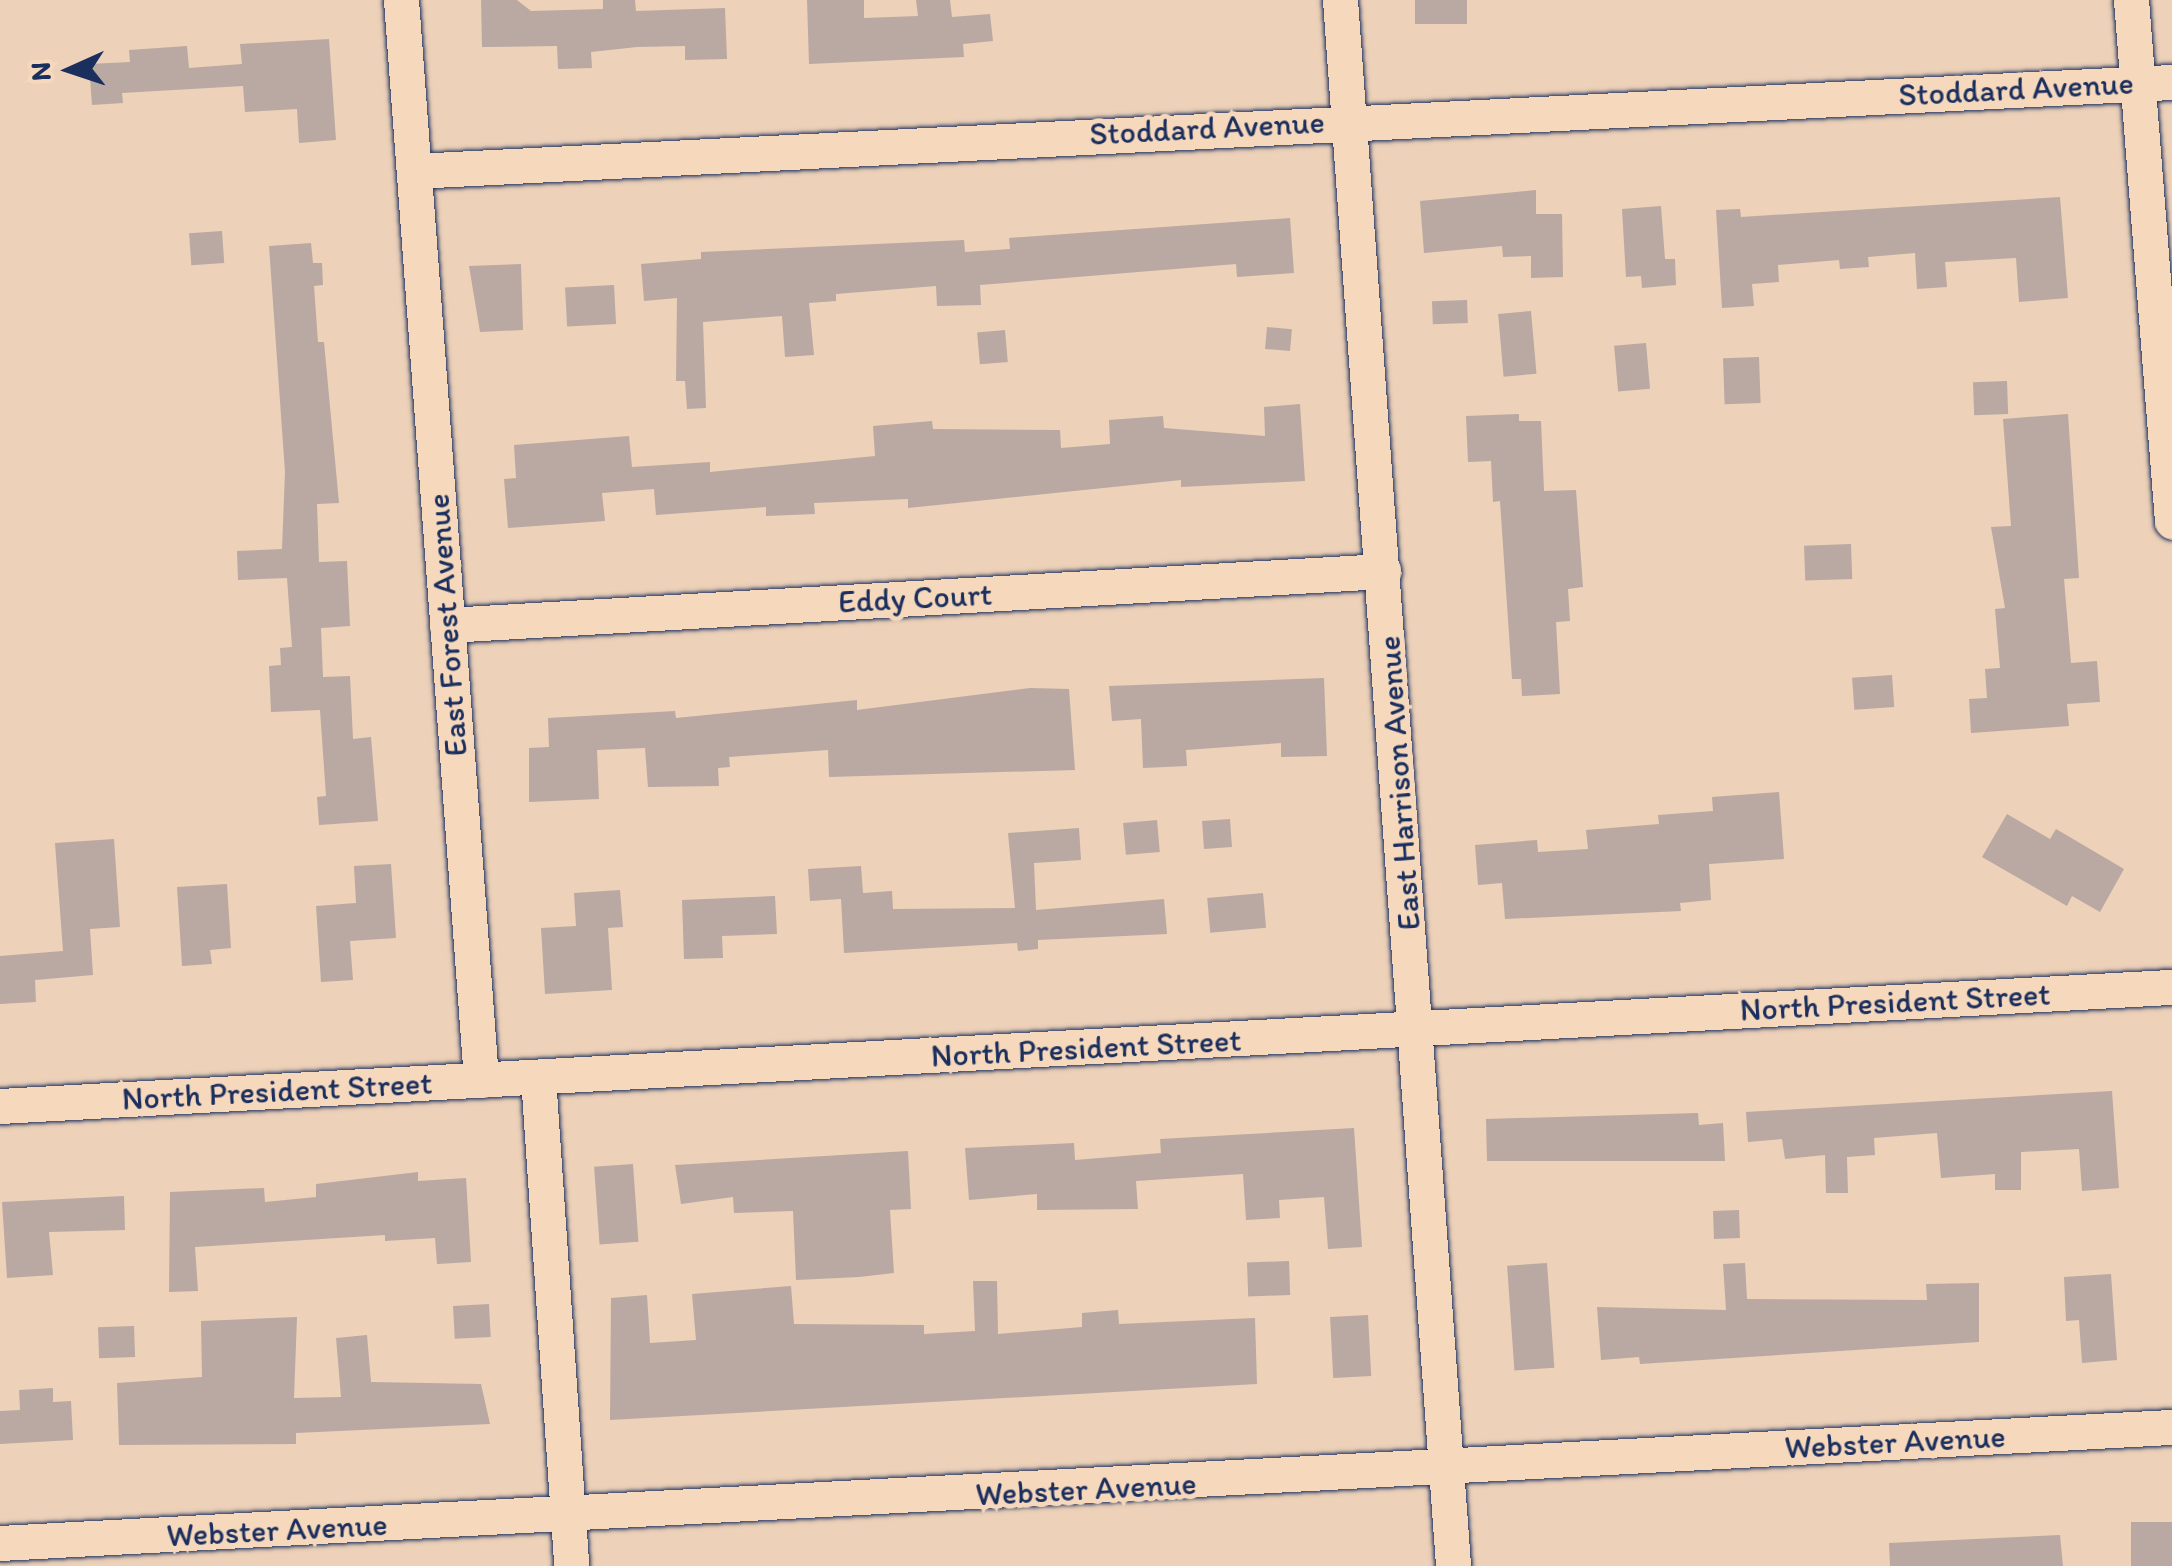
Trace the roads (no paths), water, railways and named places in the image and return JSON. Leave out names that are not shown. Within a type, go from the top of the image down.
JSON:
[{"type":"street","points":[[401,0],[414,170]]},
{"type":"street","name":"East Harrison Avenue","points":[[1340,0],[1453,1566]]},
{"type":"street","points":[[2130,0],[2172,521]]},
{"type":"street","name":"Stoddard Avenue","points":[[414,170],[1349,120],[2172,82]]},
{"type":"street","name":"East Forest Avenue","points":[[414,170],[481,1080]]},
{"type":"street","name":"Eddy Court","points":[[447,625],[1383,571]]},
{"type":"street","name":"North President Street","points":[[0,1106],[2172,987]]},
{"type":"street","points":[[538,1077],[571,1566]]},
{"type":"street","name":"Webster Avenue","points":[[0,1544],[1446,1470],[2172,1427]]}]
